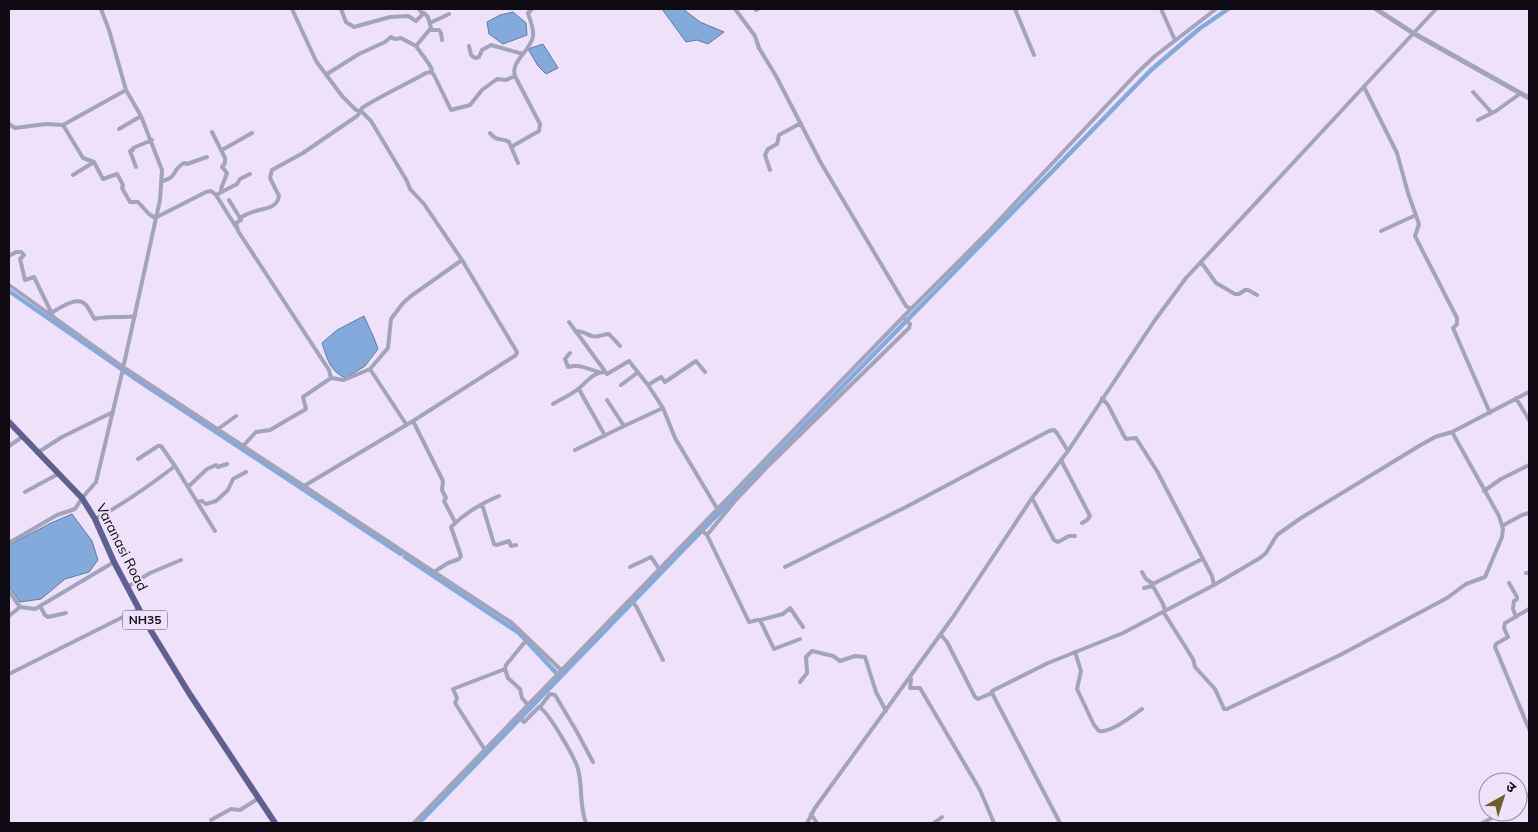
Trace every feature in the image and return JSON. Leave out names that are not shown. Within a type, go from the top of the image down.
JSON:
[{"type":"highway","name":"Varanasi Road","points":[[9,422],[82,498],[95,519],[114,562],[139,609],[189,693],[275,823]]},
{"type":"street","points":[[9,542],[57,514],[72,510],[96,482],[135,316],[162,181],[162,170],[152,140],[126,90],[101,9]]},
{"type":"street","points":[[292,9],[314,57],[349,104],[356,110],[361,111],[372,121],[410,189],[424,204],[462,260],[517,350],[517,353],[413,421],[304,486]]},
{"type":"street","points":[[341,9],[346,22],[354,27],[390,18],[408,16],[416,21],[424,13]]},
{"type":"street","points":[[416,46],[430,30],[430,23],[419,9]]},
{"type":"street","points":[[511,147],[540,131],[541,128],[515,76],[514,69],[533,37],[528,12],[532,9]]},
{"type":"street","points":[[736,9],[755,36],[759,48],[776,76],[821,163],[901,298],[906,306],[911,309]]},
{"type":"street","points":[[1015,9],[1034,54]]},
{"type":"street","points":[[1161,9],[1175,40]]},
{"type":"street","points":[[414,823],[905,318],[911,309],[988,232],[1143,68],[1155,56],[1216,9]]},
{"type":"street","points":[[1376,9],[1414,33],[1529,98]]},
{"type":"street","points":[[806,823],[941,635],[1032,498],[1068,451],[1155,320],[1186,278],[1436,9]]},
{"type":"street","points":[[430,23],[448,14]]},
{"type":"street","points":[[430,30],[439,30],[442,40]]},
{"type":"street","points":[[327,74],[359,54],[384,42],[391,36],[396,39],[401,38],[416,46],[429,64],[431,72],[451,110],[470,105],[482,90],[497,80],[506,80],[515,76]]},
{"type":"street","points":[[469,46],[471,55],[475,58],[479,57],[482,50],[491,45],[523,54]]},
{"type":"street","points":[[236,228],[236,223],[241,220],[240,218],[254,211],[268,209],[278,201],[279,196],[270,178],[272,170],[303,153],[356,116],[362,108],[379,97],[399,89],[426,72],[431,72]]},
{"type":"street","points":[[1364,87],[1397,153],[1408,194],[1419,224],[1415,236],[1457,318],[1457,324],[1453,328],[1490,413]]},
{"type":"street","points":[[9,124],[14,128],[63,124],[126,90]]},
{"type":"street","points":[[1473,92],[1492,113]]},
{"type":"street","points":[[1478,120],[1492,113],[1521,93]]},
{"type":"street","points":[[119,129],[141,116]]},
{"type":"street","points":[[770,170],[765,155],[768,149],[776,144],[780,136],[801,123]]},
{"type":"street","points":[[63,124],[83,158],[94,162],[103,179],[117,174],[130,202],[138,202],[155,218]]},
{"type":"street","points":[[212,132],[222,150],[226,163],[222,167],[227,173],[222,191]]},
{"type":"street","points":[[222,150],[252,133]]},
{"type":"street","points":[[490,133],[497,139],[507,141],[518,164]]},
{"type":"street","points":[[136,167],[130,151],[152,140]]},
{"type":"street","points":[[162,181],[171,179],[178,166],[207,157]]},
{"type":"street","points":[[73,176],[94,162]]},
{"type":"street","points":[[216,195],[237,184],[240,179],[250,174]]},
{"type":"street","points":[[155,218],[206,192],[211,191],[216,195],[330,370],[331,378]]},
{"type":"street","points":[[229,200],[240,218]]},
{"type":"street","points":[[1381,231],[1416,215]]},
{"type":"street","points":[[9,256],[16,252],[21,252],[24,255],[20,259],[25,280],[34,277],[54,318]]},
{"type":"street","points":[[242,446],[256,432],[270,430],[305,410],[307,407],[302,398],[303,396],[331,378],[344,380],[370,369],[388,348],[391,319],[403,303],[462,260]]},
{"type":"street","points":[[1201,262],[1216,283],[1235,294],[1248,290],[1257,295]]},
{"type":"street","points":[[9,285],[123,368],[512,623],[526,641],[559,673]]},
{"type":"street","points":[[51,313],[76,301],[87,305],[95,319],[135,316]]},
{"type":"street","points":[[706,535],[768,466],[910,328],[910,324],[905,318]]},
{"type":"street","points":[[569,322],[605,372]]},
{"type":"street","points":[[575,331],[580,330],[596,337],[609,334],[620,346]]},
{"type":"street","points":[[570,353],[565,359],[568,367],[578,365],[586,369],[609,374],[629,361],[662,408],[675,438],[718,510]]},
{"type":"street","points":[[648,386],[661,377],[665,382],[696,362],[705,372]]},
{"type":"street","points":[[370,369],[406,424]]},
{"type":"street","points":[[554,404],[579,389],[599,372]]},
{"type":"street","points":[[621,385],[637,373]]},
{"type":"street","points":[[579,389],[605,436]]},
{"type":"street","points":[[941,635],[947,642],[975,697],[978,699],[1029,672],[1123,633],[1214,585],[1260,558],[1266,553],[1277,535],[1310,511],[1419,446],[1452,432],[1529,392]]},
{"type":"street","points":[[1102,398],[1108,405],[1124,438],[1135,437],[1157,471],[1212,576],[1214,585]]},
{"type":"street","points":[[1516,398],[1529,420]]},
{"type":"street","points":[[606,400],[624,426]]},
{"type":"street","points":[[574,450],[662,408]]},
{"type":"street","points":[[37,453],[62,437],[113,412]]},
{"type":"street","points":[[218,429],[236,416]]},
{"type":"street","points":[[413,421],[443,481],[442,490],[446,498],[444,501],[455,522]]},
{"type":"street","points":[[785,567],[906,507],[1049,431],[1054,430],[1057,433],[1068,451]]},
{"type":"street","points":[[1144,588],[1149,586],[1154,588],[1163,604],[1166,616],[1196,667],[1215,689],[1224,709],[1340,655],[1447,598],[1466,584],[1484,576],[1502,537],[1502,526],[1499,516],[1452,432]]},
{"type":"street","points":[[9,446],[22,437]]},
{"type":"street","points":[[138,459],[161,446],[215,531]]},
{"type":"street","points":[[1061,460],[1090,516],[1082,523]]},
{"type":"street","points":[[188,487],[208,469],[216,465],[218,467],[227,464]]},
{"type":"street","points":[[1484,491],[1529,465]]},
{"type":"street","points":[[95,519],[114,510],[143,491],[174,466]]},
{"type":"street","points":[[197,502],[202,501],[206,504],[216,501],[229,488],[232,479],[246,472]]},
{"type":"street","points":[[25,492],[58,474]]},
{"type":"street","points":[[434,572],[461,556],[451,530],[455,522],[482,504],[499,496]]},
{"type":"street","points":[[1032,498],[1054,540],[1058,542],[1069,536],[1075,536]]},
{"type":"street","points":[[482,504],[494,544],[497,545],[509,541],[511,546],[516,545]]},
{"type":"street","points":[[1502,526],[1529,513]]},
{"type":"street","points":[[701,529],[706,535],[749,622],[783,614],[790,608],[802,627]]},
{"type":"street","points":[[630,567],[651,557],[660,570]]},
{"type":"street","points":[[1142,572],[1153,584],[1202,559]]},
{"type":"street","points":[[127,587],[181,560]]},
{"type":"street","points":[[9,616],[20,607],[35,609],[114,562]]},
{"type":"street","points":[[1510,583],[1517,597],[1513,608],[1516,616]]},
{"type":"street","points":[[9,591],[20,607]]},
{"type":"street","points":[[631,601],[636,606],[663,660]]},
{"type":"street","points":[[40,606],[48,617],[66,613]]},
{"type":"street","points":[[9,674],[139,609]]},
{"type":"street","points":[[1529,609],[1504,625],[1508,637],[1496,644],[1495,647],[1529,728]]},
{"type":"street","points":[[760,620],[774,649],[800,639]]},
{"type":"street","points":[[526,641],[506,665],[505,669],[508,678],[520,688],[522,698],[528,705]]},
{"type":"street","points":[[800,682],[807,673],[806,657],[812,651],[833,656],[840,660],[855,656],[865,657],[876,692],[886,711]]},
{"type":"street","points":[[1075,652],[1081,671],[1078,689],[1094,725],[1099,731],[1104,732],[1142,709]]},
{"type":"street","points":[[485,750],[455,703],[457,698],[453,689],[505,669]]},
{"type":"street","points":[[911,676],[910,688],[920,688],[980,790],[994,823]]},
{"type":"street","points":[[992,693],[1060,823]]},
{"type":"street","points":[[518,718],[522,722],[525,721],[537,708],[540,708],[550,694],[555,695],[578,732],[593,762]]},
{"type":"street","points":[[540,708],[551,720],[576,764],[581,790],[581,810],[586,823]]},
{"type":"street","points":[[212,820],[231,809],[240,810],[259,798]]},
{"type":"street","points":[[812,814],[817,823]]},
{"type":"street","points":[[934,823],[942,817]]},
{"type":"water","points":[[662,9],[683,9],[700,22],[724,32],[708,44],[697,40],[686,42]]},
{"type":"water","points":[[513,12],[526,23],[527,35],[503,44],[489,34],[487,22],[500,15]]},
{"type":"water","points":[[543,44],[558,68],[546,74],[538,66],[528,49]]},
{"type":"water","points":[[364,316],[378,349],[365,366],[346,378],[333,368],[322,343],[337,330]]},
{"type":"water","points":[[72,514],[92,541],[98,560],[89,572],[65,579],[41,599],[20,602],[9,586],[9,545]]},
{"type":"waterway","points":[[419,823],[1151,70],[1199,29],[1228,9]]},
{"type":"waterway","points":[[9,291],[133,377],[401,554]]},
{"type":"waterway","points":[[405,557],[519,633],[559,676]]}]
